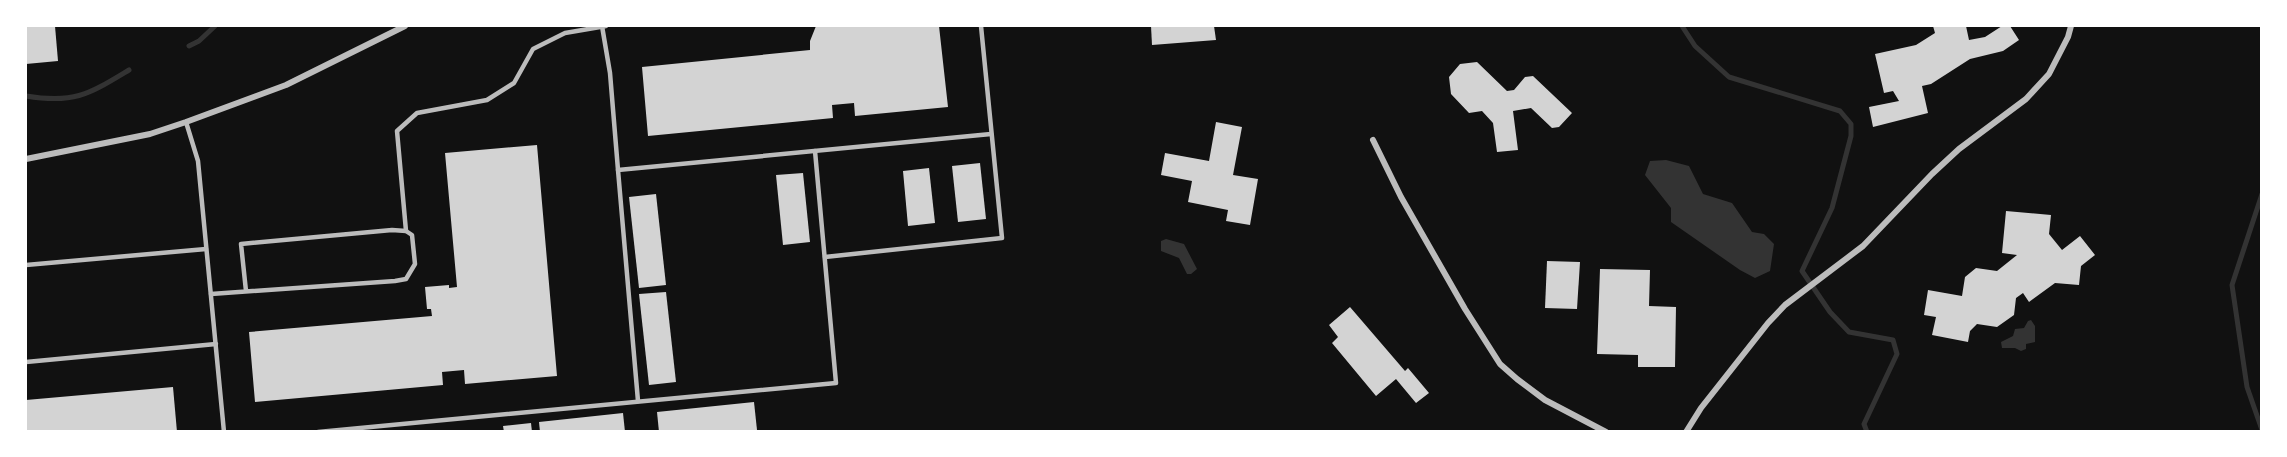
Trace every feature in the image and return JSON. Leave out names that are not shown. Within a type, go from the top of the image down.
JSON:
[{"type":"street","points":[[26,159],[150,134],[186,122],[286,85],[405,26]]},
{"type":"street","points":[[1686,432],[1701,408],[1785,305],[1863,246],[1959,149],[2019,106],[2049,74],[2068,37],[2071,26]]},
{"type":"street","points":[[1373,140],[1401,197],[1465,309],[1500,364],[1545,400],[1606,432]]},
{"type":"lane","points":[[406,231],[397,132],[417,113],[487,100],[514,83],[533,48],[565,33],[603,26],[610,73],[638,401]]},
{"type":"lane","points":[[825,257],[1002,238],[981,26]]},
{"type":"lane","points":[[186,122],[198,161],[224,432]]},
{"type":"lane","points":[[618,171],[991,134]]},
{"type":"lane","points":[[318,432],[836,383],[815,152]]},
{"type":"lane","points":[[211,294],[406,279],[415,264],[412,235],[406,231],[392,230],[241,244],[246,291]]},
{"type":"lane","points":[[26,265],[206,249]]},
{"type":"lane","points":[[26,362],[216,344]]},
{"type":"shaded area","points":[[1666,160],[1689,166],[1703,194],[1732,203],[1752,232],[1764,234],[1774,244],[1770,271],[1755,278],[1671,222],[1671,208],[1645,175],[1650,161]]},
{"type":"shaded area","points":[[1166,239],[1184,244],[1197,269],[1187,274],[1179,258],[1161,251],[1161,241]]},
{"type":"shaded area","points":[[2031,320],[2035,326],[2035,342],[2026,344],[2026,349],[2021,351],[2015,348],[2002,348],[2001,342],[2013,336],[2015,329],[2024,328]]},
{"type":"building","points":[[26,26],[55,26],[58,61],[26,64]]},
{"type":"building","points":[[816,26],[939,26],[948,107],[855,116],[854,103],[832,105],[833,118],[648,136],[642,67],[810,50],[810,41]]},
{"type":"building","points":[[1151,26],[1214,26],[1216,40],[1152,45]]},
{"type":"building","points":[[1933,26],[1966,26],[1969,40],[1985,37],[2002,26],[2010,26],[2019,40],[2003,51],[1970,59],[1931,84],[1922,86],[1928,113],[1873,127],[1869,107],[1899,101],[1893,91],[1884,93],[1875,54],[1916,45],[1935,33]]},
{"type":"building","points":[[1477,62],[1507,91],[1514,90],[1525,77],[1533,76],[1572,113],[1559,127],[1552,128],[1531,108],[1513,111],[1518,150],[1497,152],[1493,123],[1482,111],[1469,113],[1451,94],[1449,77],[1460,64]]},
{"type":"building","points":[[1216,122],[1242,127],[1233,175],[1258,179],[1250,225],[1226,221],[1228,210],[1188,202],[1192,181],[1161,175],[1165,153],[1209,161]]},
{"type":"building","points":[[537,145],[557,376],[465,384],[464,370],[442,372],[443,385],[255,402],[249,332],[432,316],[431,309],[427,309],[425,287],[449,285],[449,288],[457,287],[445,153]]},
{"type":"building","points":[[980,163],[986,219],[958,222],[952,166]]},
{"type":"building","points":[[929,168],[935,223],[908,226],[903,171]]},
{"type":"building","points":[[803,173],[810,242],[783,245],[776,175]]},
{"type":"building","points":[[656,194],[666,285],[639,288],[629,197]]},
{"type":"building","points":[[2006,211],[2051,215],[2049,234],[2062,250],[2080,236],[2095,255],[2081,266],[2079,285],[2055,283],[2029,302],[2023,293],[2016,298],[2014,315],[1997,327],[1977,324],[1970,331],[1968,342],[1932,335],[1936,317],[1924,315],[1928,290],[1962,296],[1965,277],[1976,268],[1997,271],[2017,255],[2002,253]]},
{"type":"building","points":[[1547,261],[1580,262],[1577,309],[1545,308]]},
{"type":"building","points":[[1600,269],[1650,270],[1649,306],[1676,307],[1675,367],[1638,367],[1638,355],[1597,354]]},
{"type":"building","points":[[666,292],[676,382],[649,385],[639,294]]},
{"type":"building","points":[[1350,307],[1405,371],[1408,368],[1429,393],[1416,403],[1396,379],[1376,396],[1332,343],[1338,337],[1329,325]]},
{"type":"building","points":[[173,387],[177,432],[26,432],[26,400]]},
{"type":"building","points":[[754,402],[757,430],[659,432],[657,412]]},
{"type":"building","points":[[623,413],[625,432],[540,432],[539,422]]},
{"type":"building","points":[[531,423],[532,432],[504,432],[503,426]]},
{"type":"waterway","points":[[189,46],[199,41],[215,26]]},
{"type":"waterway","points":[[1682,26],[1695,46],[1729,77],[1840,111],[1851,124],[1851,136],[1832,208],[1802,271],[1830,312],[1849,332],[1893,340],[1897,354],[1864,424],[1867,432]]},
{"type":"waterway","points":[[26,96],[70,98],[92,91],[129,70]]},
{"type":"waterway","points":[[2262,194],[2232,285],[2247,387],[2262,430]]}]
